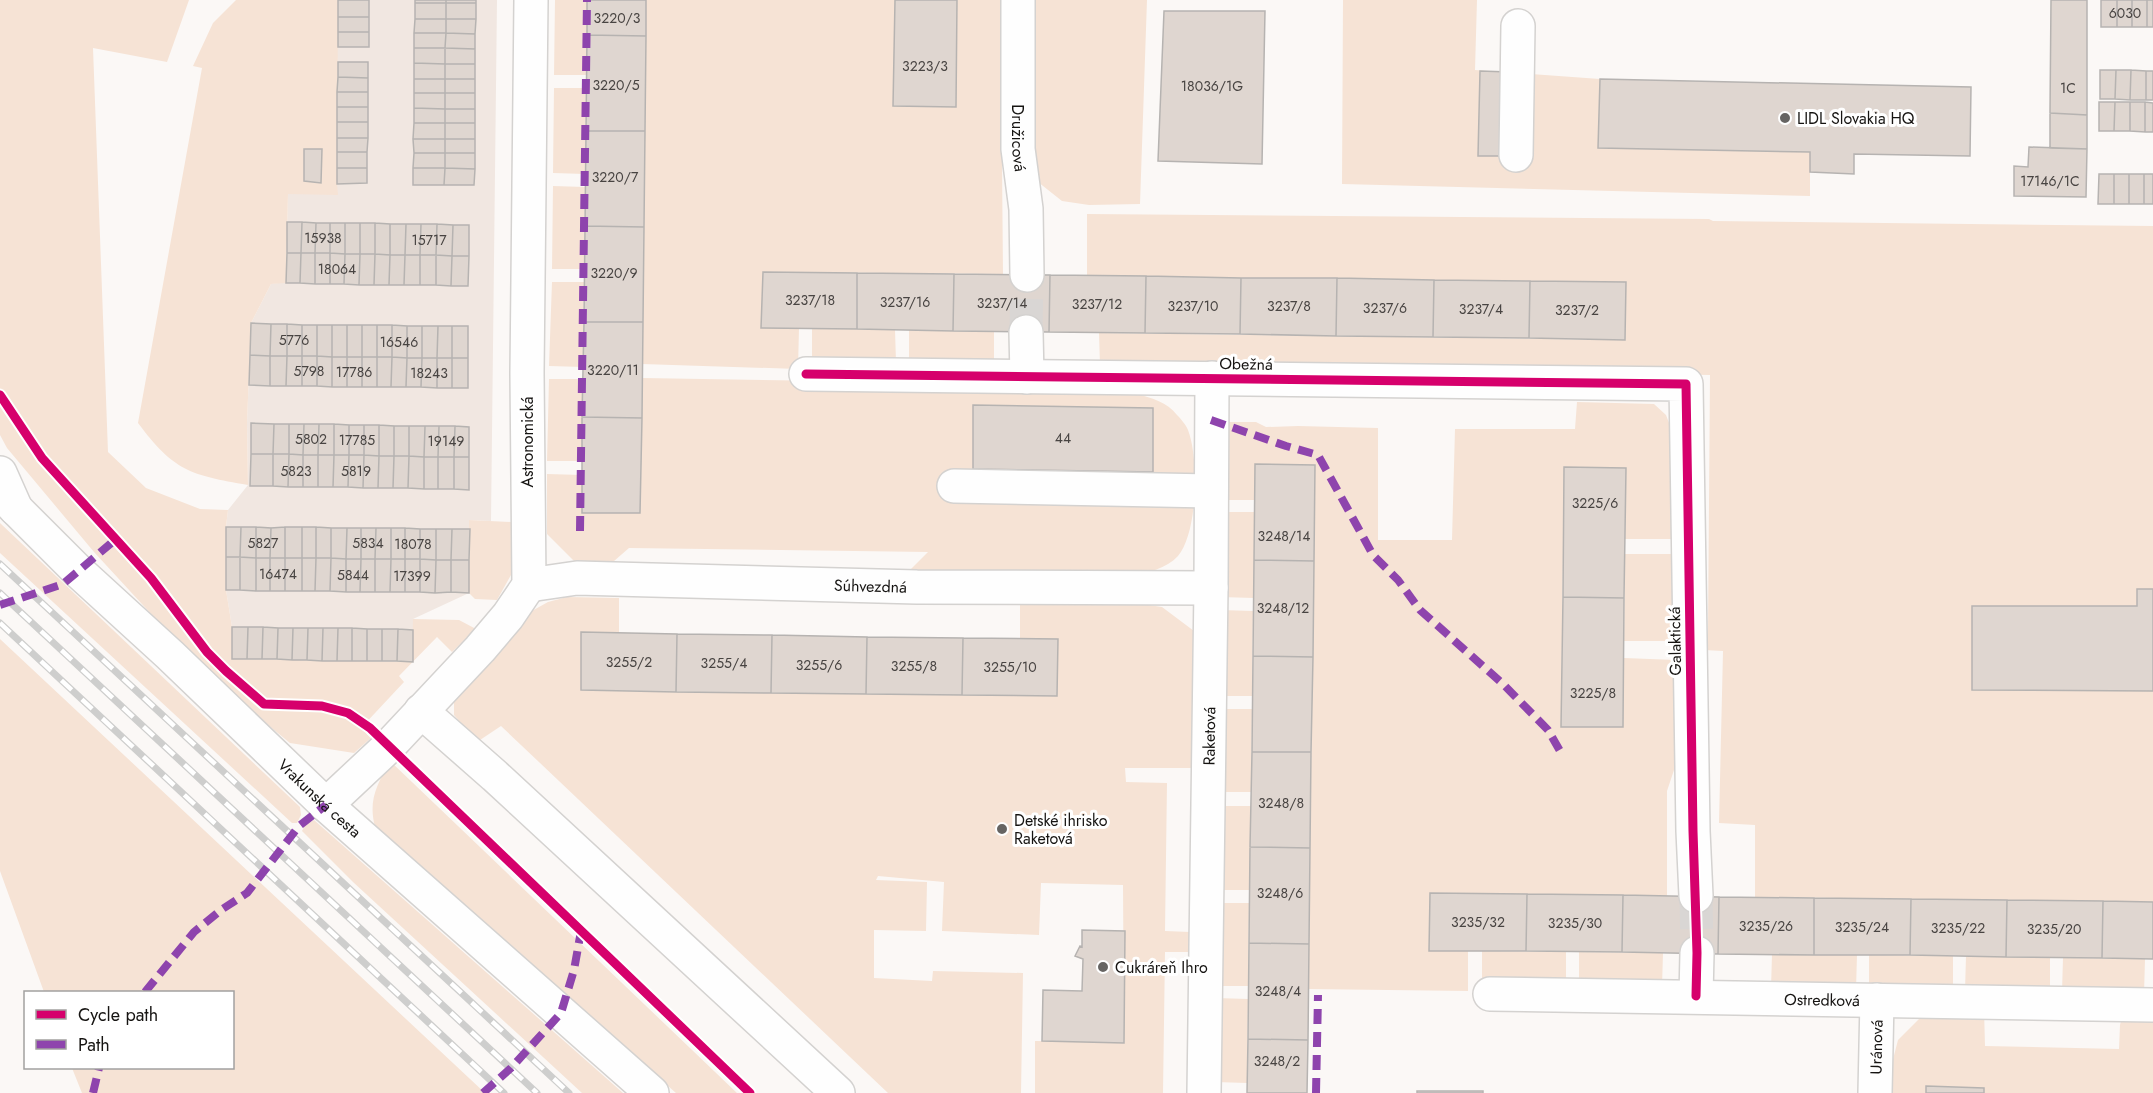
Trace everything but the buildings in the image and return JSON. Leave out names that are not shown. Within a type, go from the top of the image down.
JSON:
[{"type":"street","name":"Astronomická","points":[[529,585],[527,373],[531,0]]},
{"type":"street","name":"Družicová","points":[[1018,0],[1018,149],[1026,209],[1027,274]]},
{"type":"street","points":[[1516,155],[1518,26]]},
{"type":"street","points":[[1026,332],[1026,376]]},
{"type":"street","name":"Obežná","points":[[806,374],[1686,384]]},
{"type":"street","name":"Raketová","points":[[1204,1093],[1212,378]]},
{"type":"street","name":"Galaktická","points":[[1686,384],[1696,896]]},
{"type":"street","points":[[0,473],[8,501]]},
{"type":"street","points":[[954,486],[1211,491]]},
{"type":"street","name":"Vrakunská cesta","points":[[8,501],[78,571],[326,804],[652,1093]]},
{"type":"street","name":"Súhvezdná","points":[[529,585],[577,578],[917,587],[1211,588]]},
{"type":"street","points":[[326,804],[389,746],[480,649],[508,616],[529,585]]},
{"type":"street","points":[[421,711],[838,1093]]},
{"type":"street","points":[[1696,996],[1697,953]]},
{"type":"street","name":"Ostredková","points":[[1490,994],[2153,1005]]},
{"type":"street","name":"Uránová","points":[[1875,1093],[1876,1000]]},
{"type":"shaded area","points":[[0,0],[189,0],[167,62],[93,48],[108,452],[146,488],[200,509],[228,510],[226,590],[232,627],[232,659],[412,662],[413,619],[459,620],[476,629],[452,652],[437,637],[399,676],[404,682],[361,728],[371,738],[354,753],[290,743],[257,716],[176,641],[94,552],[7,448],[0,435]]},
{"type":"shaded area","points":[[236,0],[369,0],[338,1],[338,195],[288,194],[286,283],[271,284],[251,323],[247,423],[248,485],[211,478],[185,468],[162,452],[138,423],[202,68],[193,66],[213,23]]},
{"type":"shaded area","points":[[335,0],[497,0],[491,521],[469,520],[469,593],[413,619],[413,662],[232,659],[232,627],[226,590],[226,527],[228,510],[248,485],[247,423],[251,323],[271,284],[286,282],[288,193]]},
{"type":"shaded area","points":[[555,0],[587,0],[587,75],[554,75]]},
{"type":"shaded area","points":[[646,0],[1009,0],[1007,111],[1002,163],[1003,274],[763,272],[761,327],[799,328],[798,369],[642,364]]},
{"type":"shaded area","points":[[1028,0],[1147,0],[1140,204],[1089,205],[1062,201],[1038,182],[1027,150]]},
{"type":"shaded area","points":[[1343,0],[1477,0],[1475,70],[1600,79],[1598,148],[1810,152],[1810,196],[1342,184]]},
{"type":"shaded area","points":[[554,88],[586,88],[585,174],[553,173]]},
{"type":"shaded area","points":[[553,186],[585,187],[584,269],[552,269]]},
{"type":"shaded area","points":[[1087,214],[1709,219],[1713,221],[2153,226],[2153,902],[1755,897],[1755,825],[1719,823],[1723,651],[1704,650],[1708,631],[1710,375],[1100,365],[1099,333],[1624,340],[1625,283],[1087,276]]},
{"type":"shaded area","points":[[552,282],[584,282],[583,367],[549,366]]},
{"type":"shaded area","points":[[812,328],[895,330],[896,362],[812,361]]},
{"type":"shaded area","points":[[909,330],[994,332],[994,364],[909,363]]},
{"type":"shaded area","points":[[642,378],[962,383],[1137,394],[1169,407],[1188,430],[1192,442],[1195,476],[1190,530],[1178,556],[1168,564],[1132,576],[907,573],[928,552],[629,548],[606,568],[574,561],[547,534],[547,474],[582,475],[582,513],[640,513]]},
{"type":"shaded area","points":[[549,379],[583,379],[582,461],[547,461]]},
{"type":"shaded area","points":[[1577,402],[1654,404],[1666,415],[1679,449],[1677,539],[1625,539],[1626,468],[1564,468],[1561,726],[1623,727],[1624,658],[1676,660],[1678,758],[1667,791],[1667,896],[1430,893],[1429,950],[1468,951],[1468,991],[1308,989],[1315,465],[1255,464],[1255,500],[1222,500],[1226,422],[1256,422],[1266,427],[1378,428],[1378,540],[1452,540],[1455,429],[1575,429]]},
{"type":"shaded area","points":[[1221,512],[1254,512],[1254,598],[1220,597]]},
{"type":"shaded area","points":[[469,520],[511,522],[511,575],[497,600],[475,599],[469,593]]},
{"type":"shaded area","points":[[0,523],[300,807],[301,815],[297,823],[292,823],[0,553]]},
{"type":"shaded area","points":[[1625,554],[1677,554],[1676,641],[1624,641]]},
{"type":"shaded area","points":[[567,597],[619,598],[619,633],[582,633],[581,690],[1057,696],[1058,640],[1020,639],[1020,602],[1135,603],[1162,607],[1194,631],[1200,768],[1125,768],[1126,782],[1167,783],[1165,931],[1190,932],[1189,952],[1165,952],[1163,1093],[1035,1093],[1035,1041],[1124,1042],[1123,885],[1041,883],[1039,935],[942,931],[944,882],[878,876],[876,880],[927,882],[926,931],[874,930],[874,978],[932,981],[933,971],[1023,973],[1021,1093],[888,1093],[501,726],[477,742],[454,715],[454,700],[530,612],[548,602]]},
{"type":"shaded area","points":[[1220,610],[1253,611],[1252,696],[1219,696]]},
{"type":"shaded area","points":[[0,639],[485,1093],[82,1093],[72,1069],[234,1069],[234,991],[44,991],[0,871]]},
{"type":"shaded area","points":[[1218,709],[1252,709],[1251,792],[1218,792]]},
{"type":"shaded area","points":[[390,761],[737,1093],[676,1093],[375,827],[373,801]]},
{"type":"shaded area","points":[[1218,806],[1251,806],[1250,890],[1217,890]]},
{"type":"shaded area","points":[[314,820],[623,1093],[582,1093],[353,882],[302,831],[305,825]]},
{"type":"shaded area","points":[[1217,903],[1249,903],[1248,986],[1216,986]]},
{"type":"shaded area","points":[[1482,951],[1566,952],[1566,986],[1482,983]]},
{"type":"shaded area","points":[[1579,952],[1663,953],[1662,987],[1579,986]]},
{"type":"shaded area","points":[[1772,954],[1857,955],[1856,990],[1771,989]]},
{"type":"shaded area","points":[[1869,955],[1953,956],[1953,991],[1869,990]]},
{"type":"shaded area","points":[[1966,956],[2050,957],[2050,992],[1965,991]]},
{"type":"shaded area","points":[[2063,958],[2145,959],[2144,994],[2062,992]]},
{"type":"shaded area","points":[[1216,998],[1248,999],[1247,1083],[1215,1082]]},
{"type":"shaded area","points":[[1984,1009],[1985,1046],[2119,1049],[2120,1025],[2124,1009],[2153,1010],[2153,1093],[1984,1093],[1984,1088],[1926,1086],[1926,1093],[1890,1093],[1890,1071],[1898,1040],[1922,1016]]},
{"type":"tunnel","points":[[1026,332],[1027,275]]},
{"type":"tunnel","points":[[1696,896],[1697,953]]},
{"type":"railway","points":[[0,564],[569,1093]]},
{"type":"railway","points":[[0,593],[537,1093]]},
{"type":"railway","points":[[0,623],[504,1093]]},
{"type":"marked path","points":[[580,531],[587,0]]},
{"type":"marked path","points":[[1211,420],[1318,455],[1373,555],[1398,580],[1420,610],[1503,684],[1548,730],[1560,751]]},
{"type":"marked path","points":[[0,605],[63,584],[116,539]]},
{"type":"marked path","points":[[146,991],[194,932],[247,893],[299,826],[326,805]]},
{"type":"marked path","points":[[483,1093],[511,1068],[561,1013],[574,970],[581,931]]},
{"type":"marked path","points":[[1316,1093],[1318,995]]},
{"type":"marked path","points":[[93,1093],[99,1069]]},
{"type":"cycle path","points":[[806,374],[1686,384],[1696,996]]},
{"type":"cycle path","points":[[0,395],[42,458],[151,578],[207,652],[226,671],[264,704],[322,706],[348,713],[370,728],[750,1093]]},
{"type":"place","name":"LIDL Slovakia HQ","points":[[1785,118]]},
{"type":"place","name":"Detské ihrisko Raketová","points":[[1002,829]]},
{"type":"place","name":"Cukráreň Ihro","points":[[1103,967]]}]
